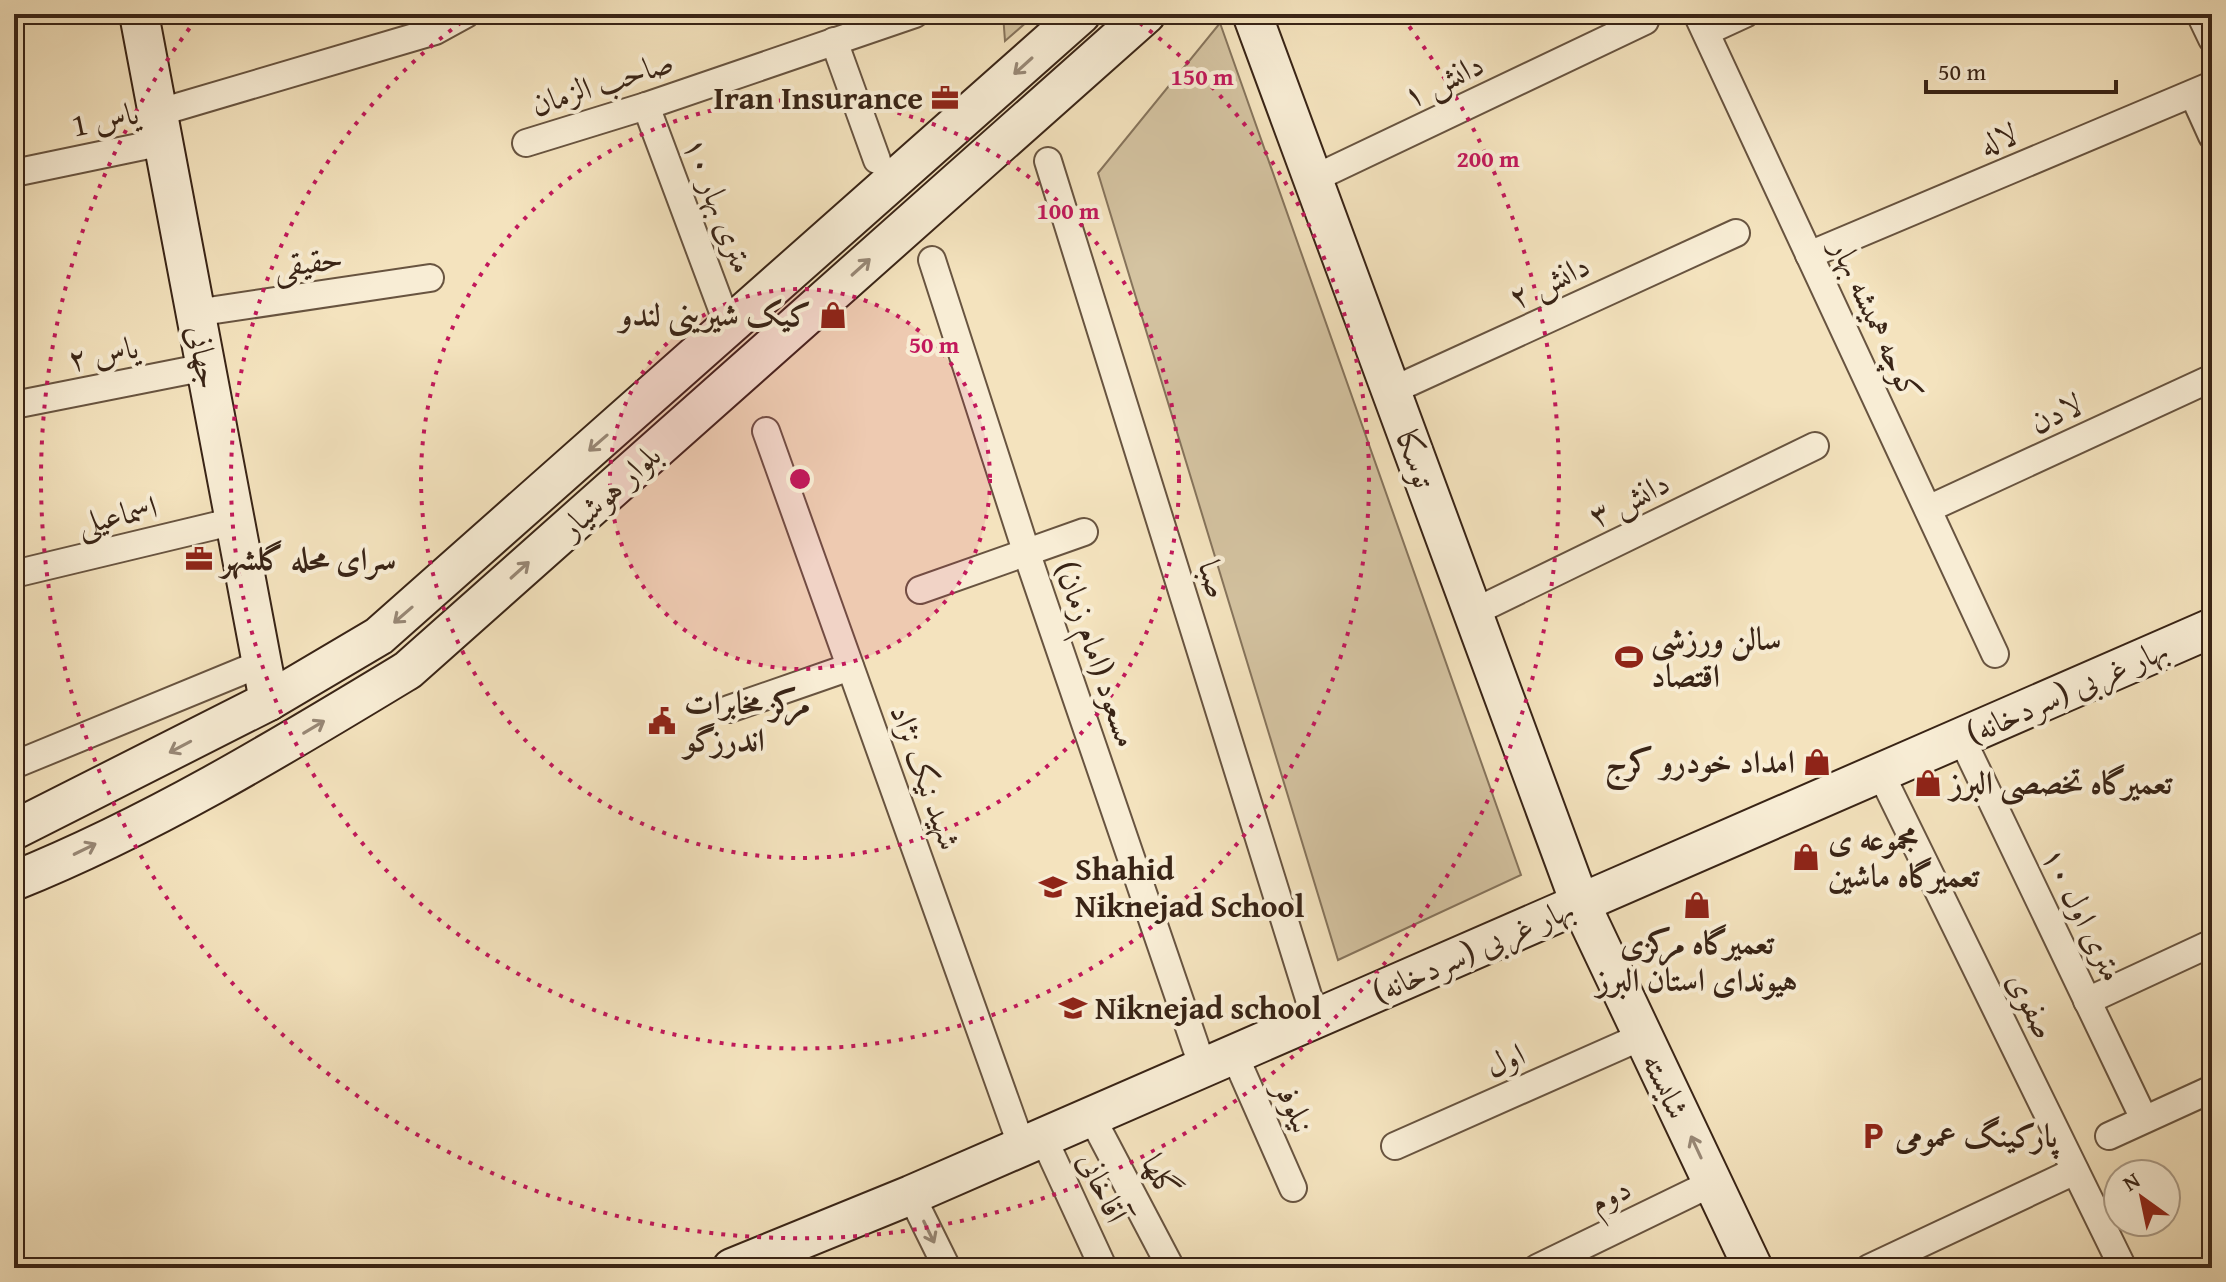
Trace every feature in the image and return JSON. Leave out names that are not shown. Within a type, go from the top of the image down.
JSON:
[{"type":"street","name":"جهانی","points":[[139,14],[269,701]]},
{"type":"street","name":"یاس 1","points":[[14,173],[160,128],[435,31],[466,14]]},
{"type":"street","name":"صاحب الزمان","points":[[526,143],[646,106],[915,14]]},
{"type":"street","name":"بلوار هوشیار","points":[[14,830],[269,701],[379,636],[1081,14]]},
{"type":"street","name":"بلوار هوشیار","points":[[14,881],[188,799],[408,670],[1146,14]]},
{"type":"street","name":"توسکا","points":[[1252,14],[1580,903]]},
{"type":"street","points":[[1701,23],[1745,14]]},
{"type":"street","points":[[2200,14],[2212,39]]},
{"type":"street","name":"دانش ۱","points":[[1313,179],[1645,21]]},
{"type":"street","name":"کوچه همیشه بهار","points":[[1701,23],[1995,654]]},
{"type":"street","points":[[834,41],[877,160]]},
{"type":"street","points":[[2202,90],[2212,136]]},
{"type":"street","name":"لاله","points":[[1809,255],[2202,90]]},
{"type":"street","name":"۱۰ متری بهار","points":[[646,106],[719,336]]},
{"type":"street","name":"صبا","points":[[1048,161],[1315,1018]]},
{"type":"street","name":"دانش ۲","points":[[1391,391],[1736,233]]},
{"type":"street","name":"مسعود (امام زمان)","points":[[932,260],[1027,554],[1218,1061]]},
{"type":"street","name":"حقیقی","points":[[195,313],[430,278]]},
{"type":"street","points":[[719,336],[711,363],[715,372],[737,378]]},
{"type":"street","name":"یاس ۲","points":[[14,405],[206,367]]},
{"type":"street","name":"لادن","points":[[1928,509],[2212,378]]},
{"type":"street","points":[[642,404],[663,416],[667,440]]},
{"type":"street","name":"شهید نیک نژاد","points":[[766,431],[850,667],[1032,1142]]},
{"type":"street","name":"دانش ۳","points":[[1472,613],[1815,446]]},
{"type":"street","name":"اسماعیلی","points":[[14,574],[235,521]]},
{"type":"street","points":[[920,590],[1084,532]]},
{"type":"street","name":"بهار غربی (سردخانه)","points":[[732,1268],[911,1195],[2212,628]]},
{"type":"street","points":[[14,765],[262,663]]},
{"type":"street","points":[[729,709],[850,667]]},
{"type":"street","name":"۱۰ متری اول","points":[[1961,737],[2144,1119]]},
{"type":"street","name":"صفوی","points":[[1880,772],[2123,1268]]},
{"type":"street","name":"شایسته","points":[[1580,903],[1753,1268]]},
{"type":"street","points":[[2087,1001],[2212,943]]},
{"type":"street","name":"اول","points":[[1395,1146],[1643,1036]]},
{"type":"street","name":"نیلوفر","points":[[1218,1061],[1293,1188]]},
{"type":"street","points":[[2109,1136],[2212,1089]]},
{"type":"street","name":"گلها","points":[[1091,1116],[1171,1268]]},
{"type":"street","name":"آقاخانی","points":[[1032,1142],[1102,1265]]},
{"type":"street","points":[[1869,1268],[2075,1171]]},
{"type":"street","name":"دوم","points":[[1537,1268],[1712,1183]]},
{"type":"street","points":[[911,1195],[947,1268]]},
{"type":"shaded area","points":[[1003,14],[1036,14],[1005,41]]},
{"type":"shaded area","points":[[1220,23],[1521,875],[1338,960],[1098,173]]},
{"type":"place","name":"Iran Insurance","points":[[945,98]]},
{"type":"place","name":"کیک شیرینی لندو","points":[[833,315]]},
{"type":"place","name":"سرای محله گلشهر","points":[[199,559]]},
{"type":"place","name":"سالن ورزشی اقتصاد","points":[[1629,657]]},
{"type":"place","name":"مرکز مخابرات اندرزگو","points":[[662,721]]},
{"type":"place","name":"امداد خودرو کرج","points":[[1817,762]]},
{"type":"place","name":"تعمیرگاه تخصصی البرز","points":[[1928,783]]},
{"type":"place","name":"مجموعه ی تعمیرگاه ماشین","points":[[1806,857]]},
{"type":"place","name":"Shahid Niknejad School","points":[[1053,887]]},
{"type":"place","name":"تعمیرگاه مرکزی هیوندای استان البرز","points":[[1697,905]]},
{"type":"place","name":"Niknejad school","points":[[1073,1008]]},
{"type":"place","name":"پارکینگ عمومی","points":[[1873,1136]]}]
